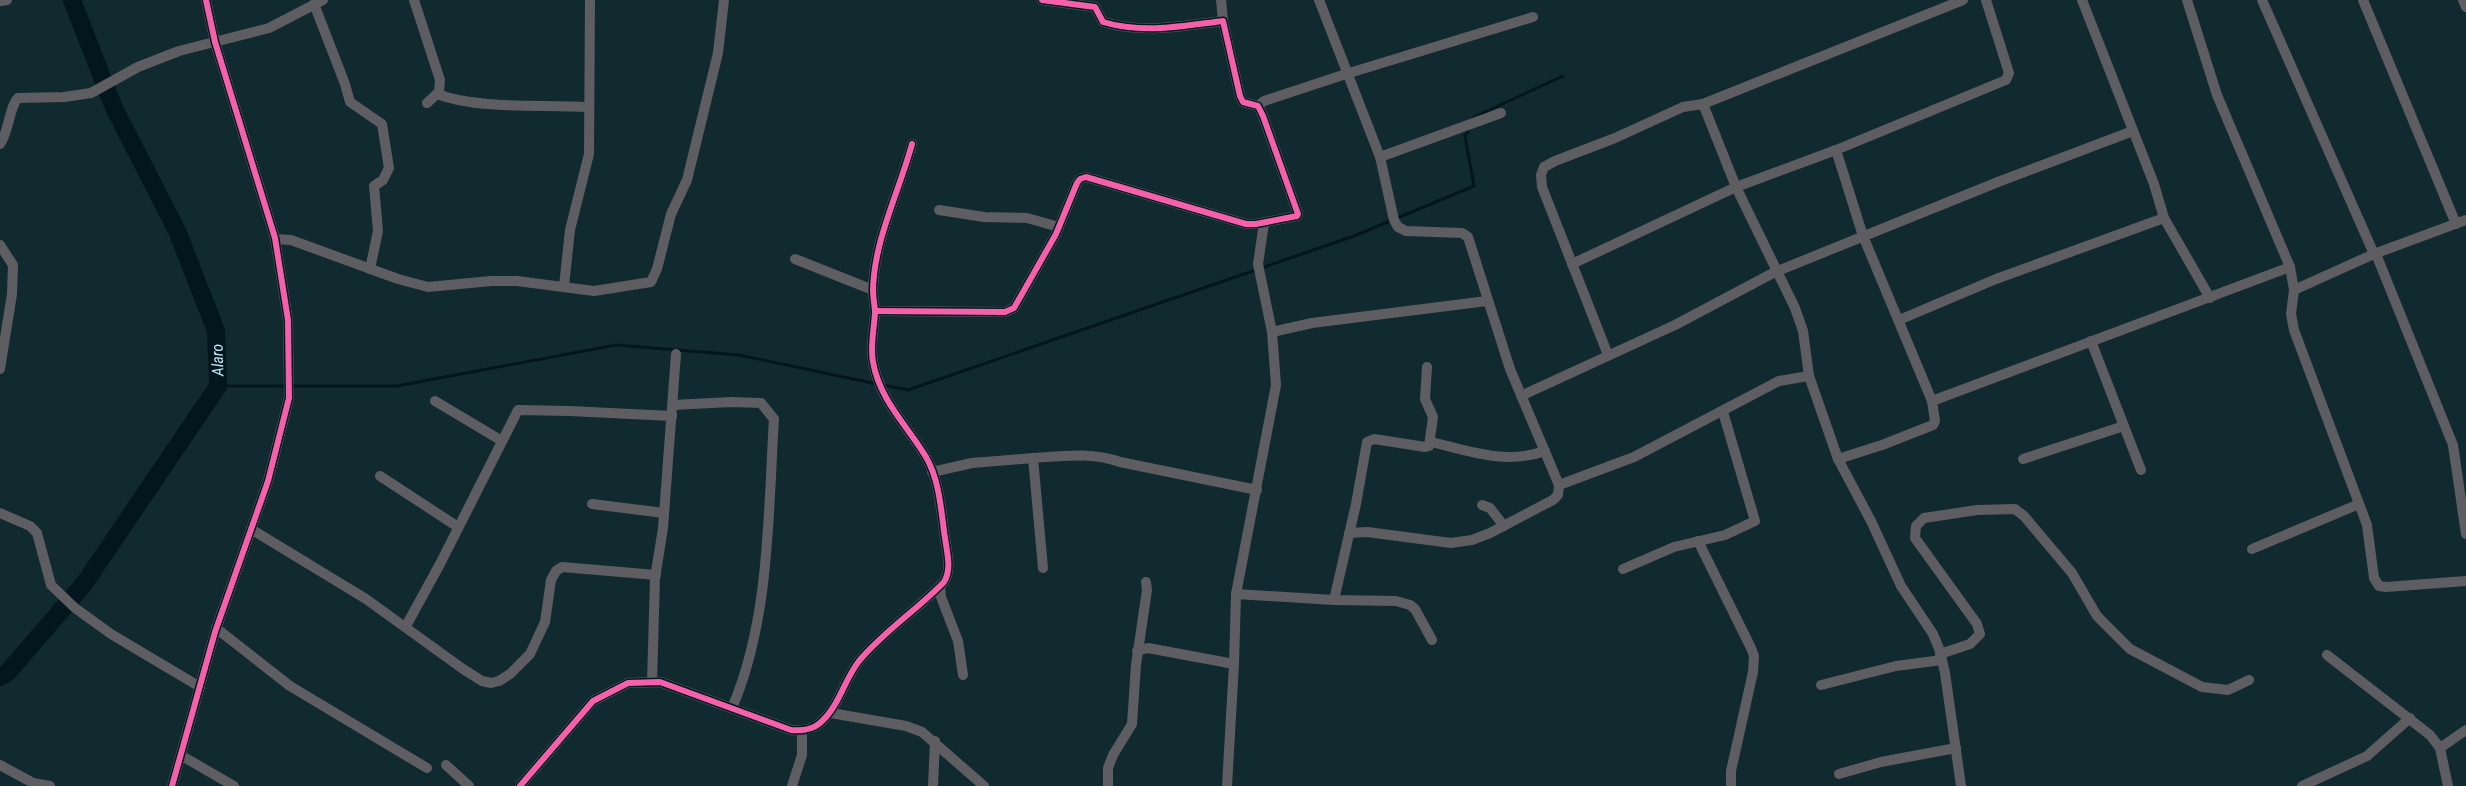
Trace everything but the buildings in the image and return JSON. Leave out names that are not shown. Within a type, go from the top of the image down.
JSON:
[{"type":"street","points":[[1,1],[7,0]]},
{"type":"street","points":[[172,786],[182,756],[216,628],[268,481],[289,398],[288,320],[275,239],[215,42],[206,0]]},
{"type":"street","points":[[414,0],[440,80],[437,94],[427,103]]},
{"type":"street","points":[[564,286],[570,230],[589,154],[590,0]]},
{"type":"street","points":[[275,239],[291,240],[398,279],[428,286],[490,281],[564,286],[594,291],[626,285],[643,285],[651,282],[671,214],[687,180],[691,166],[718,53],[724,0]]},
{"type":"street","points":[[1042,0],[1096,4],[1104,22],[1123,28],[1158,29],[1223,21]]},
{"type":"street","points":[[1221,0],[1223,21],[1240,96],[1243,102],[1258,106]]},
{"type":"street","points":[[1319,0],[1346,74],[1369,123],[1380,157],[1391,213],[1398,227],[1406,231],[1462,233],[1468,237],[1487,301],[1521,396],[1559,485],[1558,495],[1554,500],[1472,540],[1451,543],[1367,532],[1349,533]]},
{"type":"street","points":[[1608,355],[1542,187],[1541,175],[1544,167],[1683,107],[1703,104],[1962,0]]},
{"type":"street","points":[[1572,264],[1736,187],[1836,150],[2008,78],[2009,73],[1986,0]]},
{"type":"street","points":[[2082,0],[2133,131],[2164,218],[2210,298]]},
{"type":"street","points":[[2187,0],[2218,95],[2290,267],[2294,290],[2291,314],[2294,330],[2367,525],[2374,578],[2379,586],[2401,587],[2466,582]]},
{"type":"street","points":[[2262,0],[2375,254],[2452,445],[2466,534]]},
{"type":"street","points":[[2294,290],[2375,254],[2463,222],[2362,0]]},
{"type":"street","points":[[2463,0],[2466,7]]},
{"type":"street","points":[[0,144],[6,134],[14,103],[18,98],[64,97],[92,93],[138,67],[178,50],[269,28],[318,2],[350,102],[382,124],[389,168],[383,180],[374,186],[378,231],[370,269]]},
{"type":"street","points":[[1258,106],[1264,101],[1346,74],[1533,17]]},
{"type":"street","points":[[437,94],[452,100],[509,105],[588,107]]},
{"type":"street","points":[[1703,104],[1736,187],[1775,272],[1795,308],[1803,331],[1809,376],[1838,459],[1871,521],[1901,586],[1933,634],[1941,657],[1956,748],[1960,786]]},
{"type":"street","points":[[875,310],[1006,312],[1014,308],[1019,302],[1058,227],[1077,183],[1080,179],[1086,177],[1246,224],[1264,223],[1297,216],[1298,211],[1258,106]]},
{"type":"street","points":[[1380,157],[1501,113]]},
{"type":"street","points":[[1521,396],[1675,325],[1775,272],[2133,131]]},
{"type":"street","points":[[520,786],[593,701],[628,683],[652,682],[682,688],[791,730],[802,731],[818,725],[831,712],[859,661],[906,615],[940,586],[948,575],[948,560],[941,506],[932,472],[927,458],[890,408],[882,393],[873,362],[875,310],[873,290],[886,224],[912,144]]},
{"type":"street","points":[[1836,150],[1863,236],[1932,401],[1935,421],[1933,425],[1882,445],[1838,459]]},
{"type":"street","points":[[939,210],[984,217],[1027,218],[1040,220],[1058,227]]},
{"type":"street","points":[[1899,320],[1996,279],[2164,218]]},
{"type":"street","points":[[1227,786],[1236,594],[1276,386],[1272,332],[1258,264],[1264,223]]},
{"type":"street","points":[[0,245],[13,265],[12,294],[0,370]]},
{"type":"street","points":[[795,259],[873,290]]},
{"type":"street","points":[[1932,401],[2290,267]]},
{"type":"street","points":[[1272,332],[1312,323],[1487,301]]},
{"type":"street","points":[[2091,342],[2141,470]]},
{"type":"street","points":[[652,682],[656,575],[664,512],[676,354]]},
{"type":"street","points":[[1334,600],[1367,442],[1374,439],[1425,447],[1429,446],[1431,442],[1433,417],[1425,399],[1427,367]]},
{"type":"street","points":[[1559,485],[1634,457],[1779,381],[1809,376]]},
{"type":"street","points":[[435,400],[502,441]]},
{"type":"street","points":[[673,405],[731,402],[761,403],[774,419],[764,584],[747,670],[732,708]]},
{"type":"street","points":[[406,626],[502,441],[521,409],[672,416]]},
{"type":"street","points":[[1623,569],[1674,547],[1725,535],[1755,520],[1723,412]]},
{"type":"street","points":[[2023,459],[2124,426]]},
{"type":"street","points":[[1431,442],[1502,458],[1535,455],[1545,451]]},
{"type":"street","points":[[932,472],[972,463],[1088,454],[1257,490]]},
{"type":"street","points":[[1034,458],[1043,568]]},
{"type":"street","points":[[380,476],[458,527]]},
{"type":"street","points":[[592,504],[664,512]]},
{"type":"street","points":[[2252,549],[2359,504]]},
{"type":"street","points":[[1482,505],[1490,508],[1504,526]]},
{"type":"street","points":[[1821,685],[1941,657],[1970,644],[1980,634],[1977,624],[1915,538],[1916,526],[1924,518],[1977,510],[2015,510],[2024,516],[2072,573],[2097,616],[2130,649],[2202,688],[2228,690],[2248,680]]},
{"type":"street","points":[[0,513],[30,526],[37,533],[52,585],[75,608],[111,634],[200,687]]},
{"type":"street","points":[[251,529],[366,599],[406,626],[463,669],[482,681],[491,683],[499,681],[510,674],[530,654],[545,622],[552,580],[556,571],[562,567],[656,575]]},
{"type":"street","points":[[1698,541],[1735,612],[1754,656],[1754,665],[1731,771],[1731,786]]},
{"type":"street","points":[[1108,786],[1108,768],[1113,755],[1132,724],[1137,651],[1147,590],[1146,582]]},
{"type":"street","points":[[940,586],[941,598],[958,641],[963,675]]},
{"type":"street","points":[[1236,594],[1334,600],[1396,601],[1410,605],[1432,640]]},
{"type":"street","points":[[216,628],[290,686],[427,768]]},
{"type":"street","points":[[1139,640],[1148,648]]},
{"type":"street","points":[[1137,651],[1148,648],[1234,664]]},
{"type":"street","points":[[2326,655],[2430,735],[2440,748],[2448,786]]},
{"type":"street","points":[[831,712],[906,726],[922,732],[935,741],[984,786]]},
{"type":"street","points":[[2302,786],[2367,756],[2410,718]]},
{"type":"street","points":[[2440,748],[2466,730]]},
{"type":"street","points":[[792,786],[802,755],[802,731]]},
{"type":"street","points":[[933,786],[935,741]]},
{"type":"street","points":[[1839,774],[1881,762],[1956,748]]},
{"type":"street","points":[[182,756],[234,786]]},
{"type":"street","points":[[0,765],[33,783],[50,786]]},
{"type":"street","points":[[446,765],[469,786]]},
{"type":"waterway","name":"Alaro","points":[[0,677],[8,672],[84,584],[218,386],[216,331],[178,233],[114,108],[72,0]]},
{"type":"waterway","points":[[1473,121],[1474,117],[1563,76]]},
{"type":"waterway","points":[[883,385],[908,390],[1354,236],[1474,186],[1465,136],[1469,129]]},
{"type":"waterway","points":[[218,386],[397,386],[616,345],[739,355],[877,384]]},
{"type":"cycle path","points":[[172,786],[215,632],[268,481],[289,398],[288,320],[275,238],[215,42],[206,0]]},
{"type":"cycle path","points":[[875,311],[1005,312],[1014,308],[1056,234],[1077,183],[1080,179],[1086,177],[1246,224],[1256,224],[1297,216],[1298,214],[1263,116],[1258,106],[1243,102],[1240,96],[1223,21],[1178,27],[1133,28],[1103,22],[1095,7],[1042,0]]},
{"type":"cycle path","points":[[520,786],[593,701],[628,683],[660,682],[791,730],[810,729],[827,717],[854,668],[869,650],[944,582],[948,572],[948,561],[939,497],[931,466],[919,445],[888,401],[877,376],[872,356],[875,313],[874,271],[882,234],[912,144]]}]
